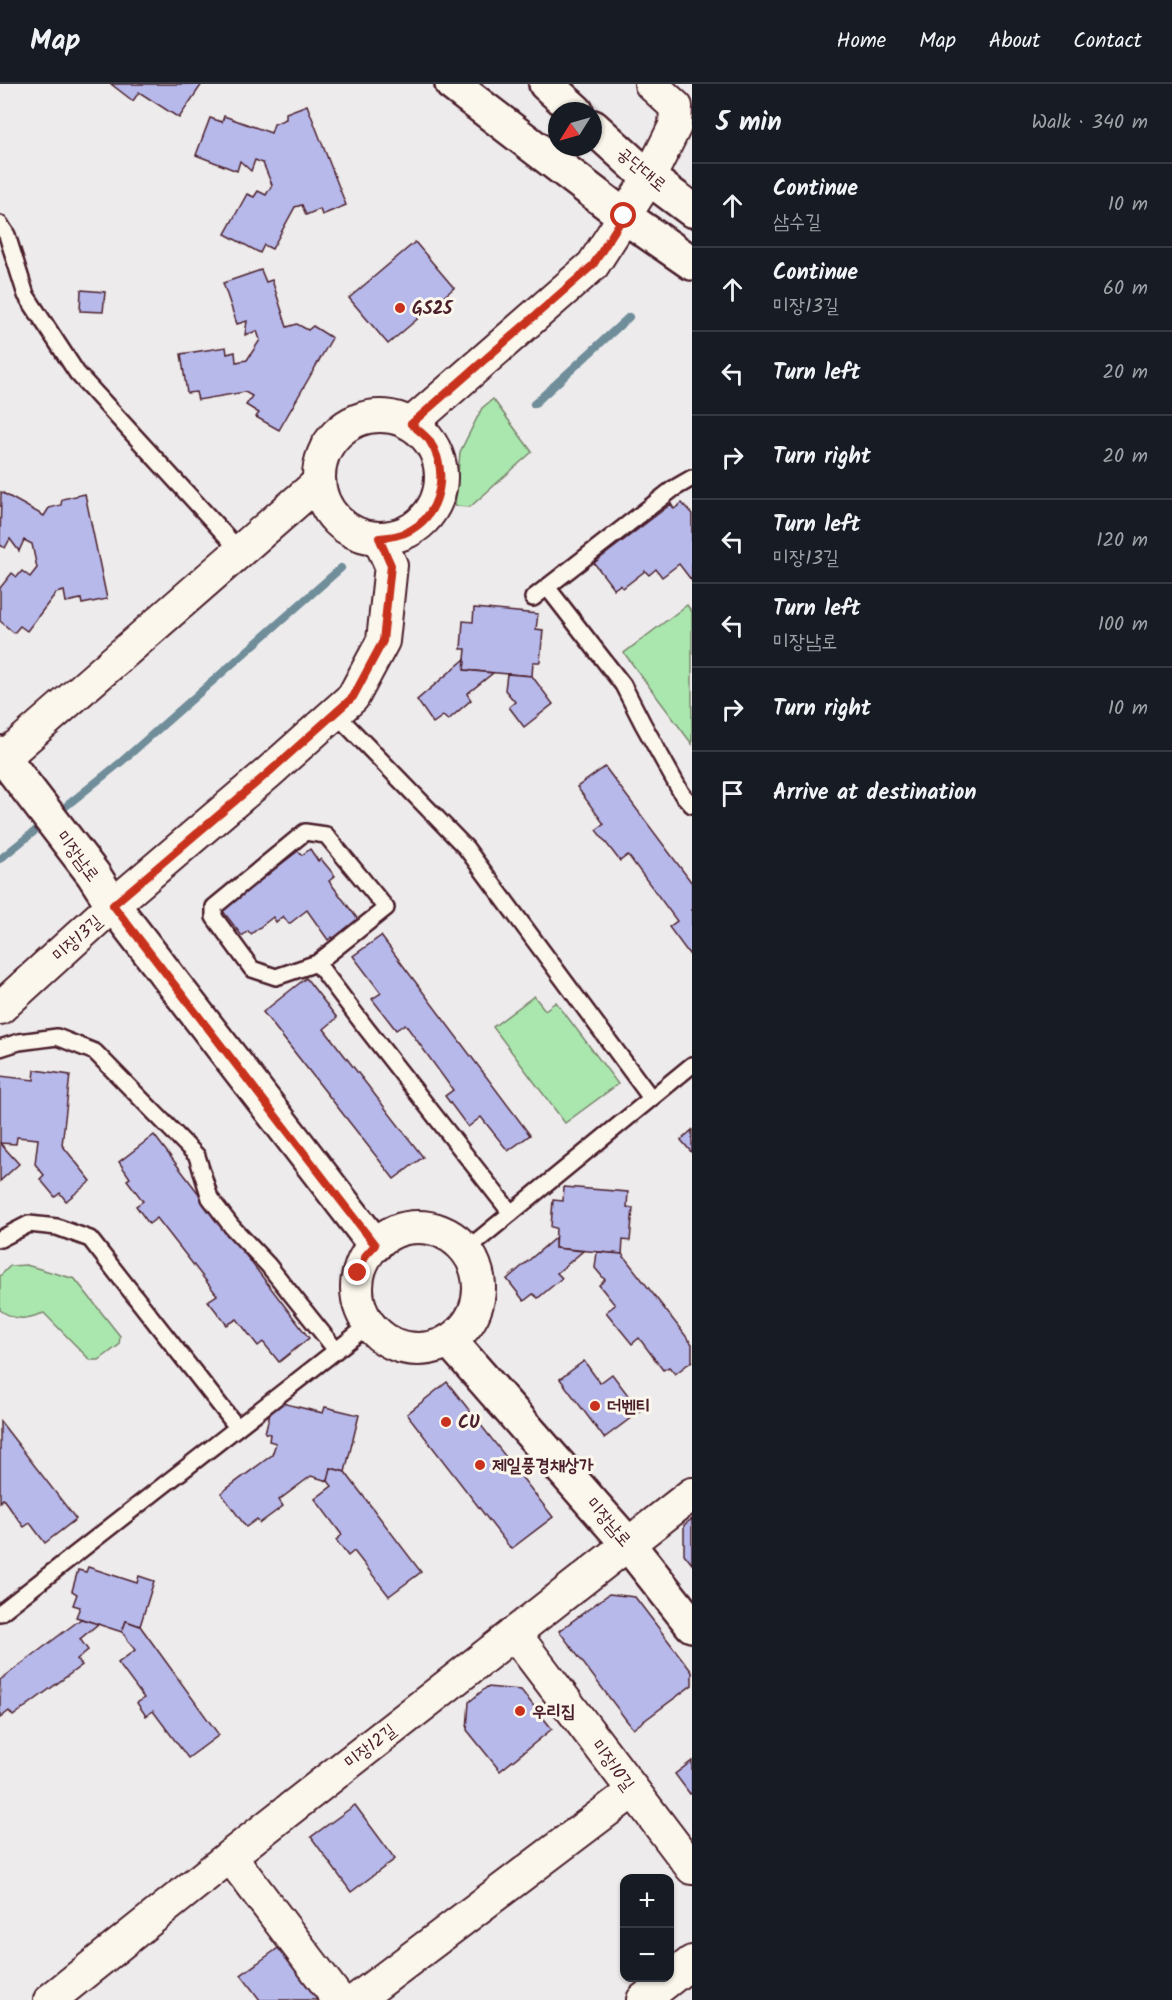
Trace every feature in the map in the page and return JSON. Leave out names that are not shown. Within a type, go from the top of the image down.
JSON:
[{"type":"street","points":[[453,84],[624,216],[692,263]]},
{"type":"street","points":[[546,84],[566,102]]},
{"type":"street","points":[[411,424],[593,265],[650,178],[675,126],[676,108],[651,84]]},
{"type":"street","name":"공단대로","points":[[602,135],[650,178],[692,210]]},
{"type":"street","points":[[383,415],[411,424],[428,438],[437,455],[441,476],[438,498],[428,516],[411,530],[400,535],[379,538],[357,535],[339,523],[324,504],[318,483],[320,462],[328,443],[342,427],[361,418],[383,415]]},
{"type":"street","points":[[1,757],[318,483]]},
{"type":"street","name":"미장13길","points":[[0,1008],[113,905],[353,697],[383,641],[391,565],[379,538]]},
{"type":"street","name":"미장남로","points":[[1,757],[93,874],[113,905],[375,1245]]},
{"type":"street","points":[[421,1227],[450,1236],[466,1250],[475,1266],[480,1287],[476,1309],[466,1327],[439,1347],[417,1350],[396,1346],[378,1335],[363,1315],[357,1295],[358,1273],[366,1255],[381,1239],[400,1229],[421,1227]]},
{"type":"street","name":"미장남로","points":[[450,1341],[628,1544],[692,1625]]},
{"type":"street","name":"미장12길","points":[[50,2000],[692,1494]]},
{"type":"street","name":"미장10길","points":[[514,1634],[692,1868]]},
{"type":"street","points":[[356,2000],[633,1791]]},
{"type":"street","points":[[230,1856],[339,2000]]},
{"type":"street","points":[[643,2000],[692,1962]]},
{"type":"lane","points":[[0,224],[7,235],[27,295],[77,373],[240,551]]},
{"type":"lane","points":[[533,598],[673,489],[692,478]]},
{"type":"lane","points":[[547,587],[623,685],[682,794],[692,806]]},
{"type":"lane","points":[[335,713],[466,848],[651,1098]]},
{"type":"lane","points":[[305,832],[326,835],[386,908],[317,963],[276,977],[252,969],[214,918],[214,907],[305,832]]},
{"type":"lane","points":[[317,963],[511,1213]]},
{"type":"lane","points":[[0,1048],[19,1042],[57,1037],[95,1052],[197,1156],[210,1197],[232,1227],[268,1265],[336,1350]]},
{"type":"lane","points":[[466,1250],[692,1065]]},
{"type":"lane","points":[[0,1239],[29,1224],[57,1227],[90,1239],[237,1427]]},
{"type":"lane","points":[[0,1612],[370,1324]]},
{"type":"green space","points":[[493,399],[532,452],[470,507],[455,506],[460,452],[482,408]]},
{"type":"green space","points":[[687,605],[692,612],[692,744],[624,653]]},
{"type":"green space","points":[[534,996],[545,1010],[556,1002],[618,1084],[565,1123],[493,1027]]},
{"type":"green space","points":[[26,1265],[75,1279],[120,1336],[119,1345],[99,1360],[90,1360],[44,1313],[17,1318],[0,1310],[0,1276],[10,1266]]},
{"type":"building","points":[[111,84],[202,84],[179,118],[139,92],[133,101]]},
{"type":"building","points":[[307,105],[346,205],[322,215],[320,209],[306,215],[302,205],[295,207],[272,249],[264,245],[260,253],[225,234],[247,194],[254,197],[258,191],[266,195],[272,185],[263,163],[255,160],[251,171],[240,161],[237,171],[196,155],[210,118],[222,122],[224,116],[271,133],[274,124],[286,119],[286,113]]},
{"type":"building","points":[[415,242],[454,288],[388,344],[349,298]]},
{"type":"building","points":[[261,270],[266,282],[272,280],[287,327],[297,324],[308,330],[313,326],[332,338],[279,430],[256,417],[259,413],[246,405],[252,396],[245,392],[198,400],[196,392],[187,393],[181,354],[226,347],[227,354],[235,352],[236,362],[247,360],[260,340],[257,331],[245,335],[247,321],[237,324],[223,283]]},
{"type":"building","points":[[81,290],[105,292],[103,312],[80,311]]},
{"type":"building","points":[[1,492],[44,516],[49,508],[61,505],[62,499],[85,494],[107,599],[82,604],[81,599],[66,602],[64,591],[56,593],[27,631],[20,626],[14,633],[0,621],[0,588],[12,573],[17,577],[22,571],[30,577],[37,568],[32,544],[24,540],[19,551],[10,539],[5,548],[0,545]]},
{"type":"building","points":[[682,503],[692,514],[692,581],[679,564],[662,577],[656,569],[649,575],[645,571],[623,588],[620,585],[614,589],[594,563],[671,504],[674,509]]},
{"type":"building","points":[[474,608],[538,614],[536,629],[543,630],[540,662],[533,662],[532,676],[464,670],[466,649],[461,649],[463,621],[473,622]]},
{"type":"building","points":[[465,659],[464,670],[493,673],[467,694],[471,700],[448,720],[443,716],[433,723],[417,700]]},
{"type":"building","points":[[507,674],[532,676],[553,704],[524,727],[509,707],[515,702],[505,690]]},
{"type":"building","points":[[605,767],[692,883],[692,958],[669,927],[677,921],[628,855],[620,861],[596,830],[604,824],[577,787]]},
{"type":"building","points":[[310,849],[318,861],[321,859],[335,876],[329,881],[360,922],[335,941],[332,937],[328,940],[307,910],[289,924],[283,916],[276,922],[273,917],[251,934],[248,931],[242,936],[222,910],[298,851],[302,855]]},
{"type":"building","points":[[381,936],[530,1135],[508,1151],[481,1117],[468,1127],[445,1096],[453,1090],[405,1024],[396,1030],[372,999],[381,993],[353,956]]},
{"type":"building","points":[[306,978],[337,1018],[324,1029],[423,1157],[394,1179],[263,1012]]},
{"type":"building","points":[[35,1070],[70,1075],[62,1145],[91,1181],[66,1201],[60,1193],[55,1197],[40,1179],[44,1175],[35,1164],[38,1139],[17,1137],[16,1144],[0,1143],[0,1076],[34,1080]]},
{"type":"building","points":[[692,1130],[692,1153],[681,1140]]},
{"type":"building","points":[[154,1135],[309,1338],[279,1362],[263,1342],[258,1346],[237,1319],[227,1325],[208,1301],[217,1295],[157,1218],[149,1224],[136,1206],[143,1201],[127,1180],[130,1178],[119,1162]]},
{"type":"building","points":[[0,1143],[19,1164],[0,1181]]},
{"type":"building","points":[[564,1187],[628,1192],[627,1207],[633,1208],[630,1241],[623,1240],[622,1254],[555,1248],[556,1228],[551,1227],[553,1200],[563,1201]]},
{"type":"building","points":[[555,1238],[555,1248],[583,1251],[557,1273],[562,1278],[538,1298],[533,1294],[524,1301],[507,1279]]},
{"type":"building","points":[[597,1252],[622,1254],[692,1344],[692,1361],[675,1374],[669,1367],[663,1370],[639,1338],[632,1344],[606,1312],[615,1305],[599,1285],[605,1280],[595,1268]]},
{"type":"building","points":[[584,1361],[600,1383],[612,1374],[640,1411],[604,1438],[560,1379]]},
{"type":"building","name":"제일풍경채상가","points":[[447,1382],[553,1517],[511,1549],[407,1414]]},
{"type":"building","points":[[278,1402],[323,1413],[325,1407],[359,1415],[345,1472],[331,1468],[328,1481],[311,1476],[279,1500],[283,1506],[260,1523],[257,1519],[246,1527],[221,1493],[272,1455],[276,1443],[269,1441],[270,1434],[265,1433],[272,1405]]},
{"type":"building","points":[[0,1421],[76,1519],[45,1543],[30,1523],[24,1527],[3,1499],[0,1502]]},
{"type":"building","points":[[331,1468],[345,1472],[421,1572],[389,1596],[354,1551],[348,1556],[336,1540],[342,1535],[315,1499],[332,1486],[328,1481]]},
{"type":"building","points":[[692,1519],[692,1564],[684,1554],[684,1525]]},
{"type":"building","points":[[88,1567],[137,1583],[139,1576],[154,1581],[140,1626],[126,1621],[122,1632],[76,1617],[80,1607],[73,1605],[77,1594],[72,1591],[78,1570],[86,1572]]},
{"type":"building","points":[[609,1594],[635,1597],[692,1672],[692,1685],[633,1729],[559,1631]]},
{"type":"building","points":[[81,1619],[98,1624],[80,1639],[88,1650],[77,1659],[82,1665],[13,1716],[9,1711],[0,1718],[0,1680]]},
{"type":"building","points":[[126,1621],[140,1626],[219,1735],[188,1758],[153,1711],[146,1716],[137,1703],[144,1698],[118,1663],[135,1650],[122,1632]]},
{"type":"building","points":[[487,1687],[521,1690],[552,1729],[500,1771],[467,1730],[469,1702]]},
{"type":"building","points":[[692,1761],[692,1793],[690,1794],[675,1774]]},
{"type":"building","points":[[355,1805],[395,1859],[351,1892],[311,1837]]},
{"type":"building","points":[[285,1943],[322,2000],[260,2000],[241,1975]]},
{"type":"waterway","points":[[534,404],[629,317]]},
{"type":"waterway","points":[[55,815],[121,762],[341,568]]},
{"type":"waterway","points":[[0,859],[45,823]]},
{"type":"place","name":"GS25","points":[[400,308]]},
{"type":"place","name":"더벤티","points":[[595,1406]]},
{"type":"place","name":"CU","points":[[446,1422]]},
{"type":"place","name":"제일풍경채상가","points":[[480,1465]]},
{"type":"place","name":"우리집","points":[[520,1711]]},
{"type":"route","points":[[358,1273],[366,1255],[375,1245],[113,905],[353,697],[383,641],[391,565],[379,538],[400,535],[411,530],[428,516],[438,498],[441,476],[437,455],[428,438],[411,424],[593,265],[624,216]]}]
